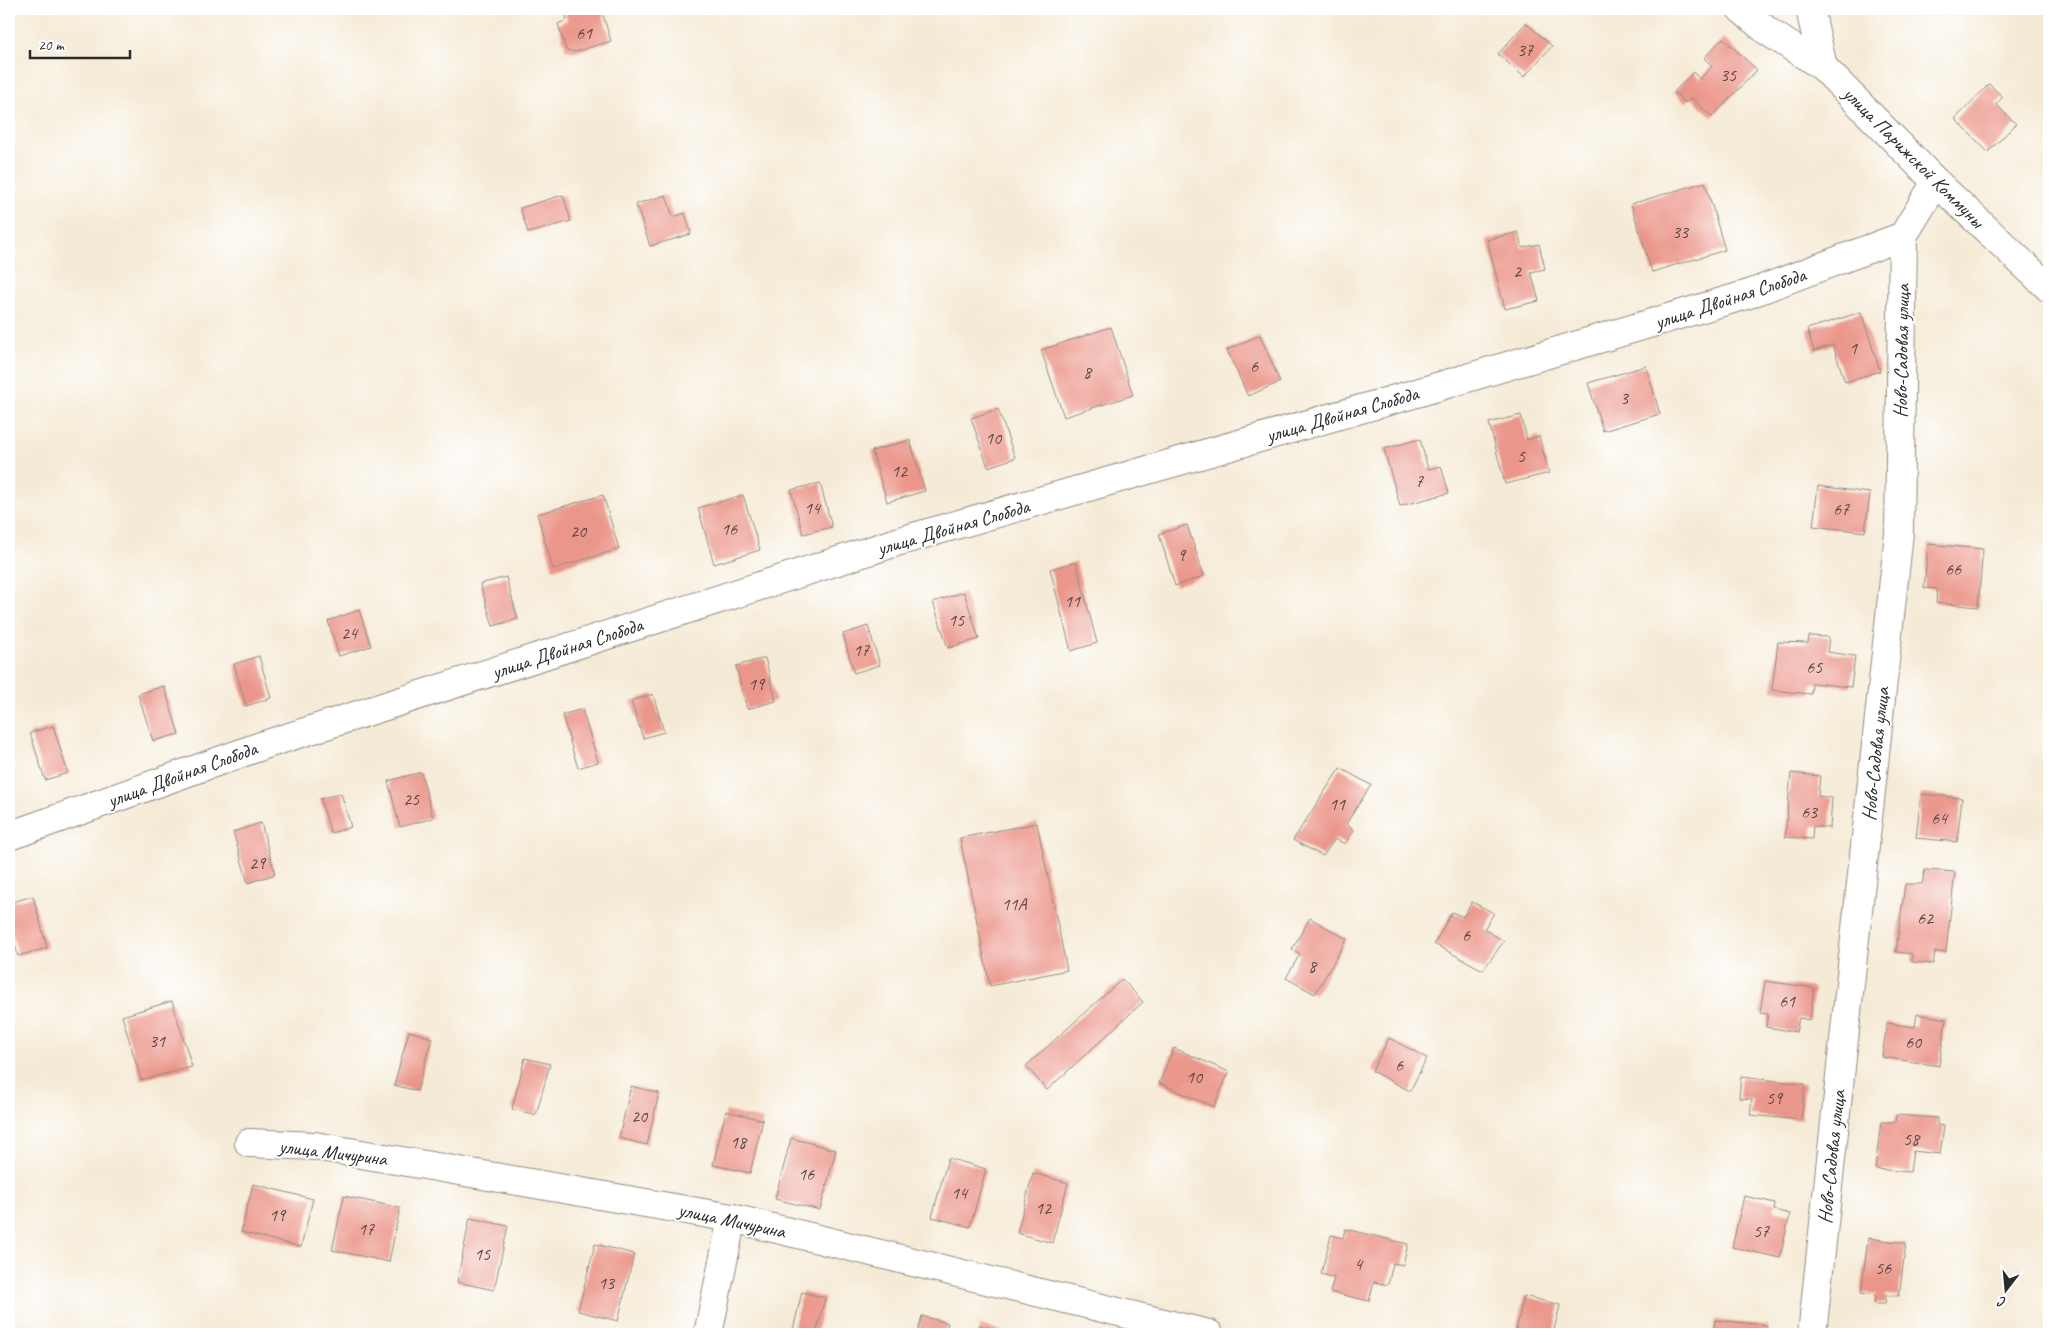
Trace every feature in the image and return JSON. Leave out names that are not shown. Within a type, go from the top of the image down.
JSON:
[{"type":"street","name":"улица Парижской Коммуны","points":[[1741,9],[1767,31],[1823,67],[1936,182],[2049,288]]},
{"type":"street","points":[[1810,9],[1823,67]]},
{"type":"street","points":[[1903,236],[1936,182]]},
{"type":"street","name":"улица Двойная Слобода","points":[[9,836],[264,745],[890,544],[1420,392],[1749,294],[1903,236]]},
{"type":"street","name":"Ново-Садовая улица","points":[[1812,1334],[1899,533],[1903,236]]},
{"type":"street","name":"улица Мичурина","points":[[249,1143],[316,1146],[732,1218],[1209,1334]]},
{"type":"street","points":[[708,1334],[732,1218]]},
{"type":"building","points":[[564,9],[601,9],[611,41],[575,52],[566,50],[558,24],[567,20]]},
{"type":"building","points":[[1526,23],[1552,46],[1524,77],[1498,54]]},
{"type":"building","points":[[1723,38],[1757,70],[1712,117],[1691,97],[1686,103],[1674,92],[1693,72],[1700,79],[1712,66],[1704,58]]},
{"type":"building","points":[[1989,84],[2003,97],[1996,104],[2016,124],[1988,152],[1955,119]]},
{"type":"building","points":[[1705,182],[1725,250],[1652,272],[1631,204]]},
{"type":"building","points":[[563,195],[571,221],[528,233],[520,208]]},
{"type":"building","points":[[666,195],[673,217],[685,213],[691,234],[650,246],[636,204]]},
{"type":"building","points":[[1518,232],[1522,248],[1539,244],[1545,269],[1531,272],[1539,301],[1505,309],[1487,240]]},
{"type":"building","points":[[1861,312],[1880,371],[1845,382],[1833,345],[1814,351],[1807,329]]},
{"type":"building","points":[[1111,327],[1133,395],[1064,417],[1041,350]]},
{"type":"building","points":[[1260,335],[1280,382],[1248,396],[1227,350]]},
{"type":"building","points":[[1646,366],[1660,414],[1603,431],[1588,383]]},
{"type":"building","points":[[998,409],[1015,458],[988,467],[971,418]]},
{"type":"building","points":[[1521,415],[1527,440],[1539,436],[1549,473],[1505,484],[1489,423]]},
{"type":"building","points":[[1420,439],[1428,469],[1441,466],[1449,493],[1400,506],[1384,449]]},
{"type":"building","points":[[910,440],[925,491],[887,502],[872,451]]},
{"type":"building","points":[[820,483],[832,527],[803,534],[791,490]]},
{"type":"building","points":[[1818,486],[1870,493],[1865,532],[1813,526]]},
{"type":"building","points":[[603,495],[619,549],[553,569],[537,514]]},
{"type":"building","points":[[743,495],[760,550],[714,564],[698,508]]},
{"type":"building","points":[[1187,525],[1204,576],[1175,586],[1159,534]]},
{"type":"building","points":[[1928,544],[1983,549],[1978,607],[1936,603],[1937,589],[1924,588]]},
{"type":"building","points":[[1076,562],[1097,643],[1071,651],[1050,569]]},
{"type":"building","points":[[506,577],[518,619],[493,626],[480,584]]},
{"type":"building","points":[[964,592],[979,639],[948,648],[933,602]]},
{"type":"building","points":[[359,610],[371,646],[339,656],[328,621]]},
{"type":"building","points":[[868,626],[880,665],[854,673],[843,634]]},
{"type":"building","points":[[1809,636],[1829,637],[1827,652],[1855,656],[1851,687],[1812,683],[1811,694],[1772,690],[1778,642],[1808,643]]},
{"type":"building","points":[[259,656],[271,698],[246,706],[234,664]]},
{"type":"building","points":[[765,658],[776,701],[747,709],[736,666]]},
{"type":"building","points":[[164,686],[179,734],[153,741],[138,694]]},
{"type":"building","points":[[653,694],[664,732],[643,738],[631,701]]},
{"type":"building","points":[[582,709],[598,762],[578,768],[562,715]]},
{"type":"building","points":[[53,726],[68,773],[45,780],[30,733]]},
{"type":"building","points":[[1340,768],[1371,785],[1346,824],[1354,830],[1345,844],[1335,839],[1323,856],[1293,840]]},
{"type":"building","points":[[421,772],[433,818],[400,827],[388,781]]},
{"type":"building","points":[[1791,773],[1820,776],[1818,796],[1832,798],[1830,828],[1813,826],[1812,839],[1785,837]]},
{"type":"building","points":[[341,793],[351,827],[331,833],[320,799]]},
{"type":"building","points":[[1921,794],[1962,798],[1957,842],[1916,838]]},
{"type":"building","points":[[261,823],[275,874],[248,883],[233,832]]},
{"type":"building","points":[[1037,823],[1067,970],[990,986],[960,838]]},
{"type":"building","points":[[1925,870],[1955,872],[1946,952],[1935,952],[1933,964],[1912,962],[1912,954],[1896,952],[1905,884],[1922,884]]},
{"type":"building","points":[[33,896],[47,948],[18,956],[9,920],[9,903]]},
{"type":"building","points":[[1472,902],[1494,913],[1484,929],[1504,941],[1483,970],[1434,944],[1452,912],[1463,917]]},
{"type":"building","points":[[1310,918],[1347,939],[1315,994],[1286,978],[1300,954],[1292,949]]},
{"type":"building","points":[[1122,979],[1143,1002],[1047,1090],[1026,1066]]},
{"type":"building","points":[[1765,981],[1814,988],[1810,1020],[1799,1018],[1796,1032],[1766,1027],[1768,1014],[1760,1013]]},
{"type":"building","points":[[172,1001],[192,1067],[141,1080],[122,1016]]},
{"type":"building","points":[[1917,1014],[1946,1019],[1939,1066],[1882,1057],[1887,1023],[1915,1027]]},
{"type":"building","points":[[409,1031],[432,1038],[417,1091],[394,1085]]},
{"type":"building","points":[[1389,1038],[1427,1058],[1410,1091],[1372,1071]]},
{"type":"building","points":[[1174,1048],[1229,1072],[1214,1107],[1159,1083]]},
{"type":"building","points":[[525,1058],[550,1064],[536,1115],[512,1109]]},
{"type":"building","points":[[1741,1077],[1805,1084],[1801,1120],[1750,1115],[1752,1099],[1739,1098]]},
{"type":"building","points":[[631,1086],[659,1093],[647,1145],[619,1138]]},
{"type":"building","points":[[726,1111],[763,1120],[750,1173],[713,1165]]},
{"type":"building","points":[[1896,1115],[1937,1118],[1937,1125],[1944,1126],[1940,1154],[1913,1151],[1910,1172],[1875,1169],[1881,1122],[1895,1122]]},
{"type":"building","points":[[791,1138],[836,1150],[820,1210],[775,1199]]},
{"type":"building","points":[[948,1158],[986,1169],[970,1227],[932,1217]]},
{"type":"building","points":[[1033,1173],[1068,1183],[1052,1243],[1017,1233]]},
{"type":"building","points":[[253,1184],[313,1199],[301,1247],[241,1232]]},
{"type":"building","points":[[344,1196],[400,1208],[389,1262],[332,1250]]},
{"type":"building","points":[[1744,1196],[1775,1203],[1774,1210],[1790,1214],[1780,1258],[1732,1247]]},
{"type":"building","points":[[470,1218],[508,1226],[494,1290],[457,1282]]},
{"type":"building","points":[[1345,1229],[1408,1244],[1403,1265],[1393,1263],[1388,1285],[1374,1282],[1369,1301],[1330,1292],[1334,1278],[1321,1274],[1331,1235],[1343,1238]]},
{"type":"building","points":[[1868,1238],[1906,1243],[1899,1296],[1886,1295],[1885,1304],[1874,1304],[1875,1295],[1861,1293]]},
{"type":"building","points":[[595,1244],[634,1254],[618,1321],[578,1311]]},
{"type":"building","points":[[802,1292],[825,1298],[816,1334],[792,1334]]},
{"type":"building","points":[[1524,1296],[1560,1305],[1553,1334],[1515,1334]]},
{"type":"building","points":[[922,1316],[948,1323],[945,1334],[917,1334]]},
{"type":"building","points":[[1715,1320],[1767,1325],[1766,1334],[1713,1334]]},
{"type":"building","points":[[980,1325],[1011,1334],[977,1334]]}]
